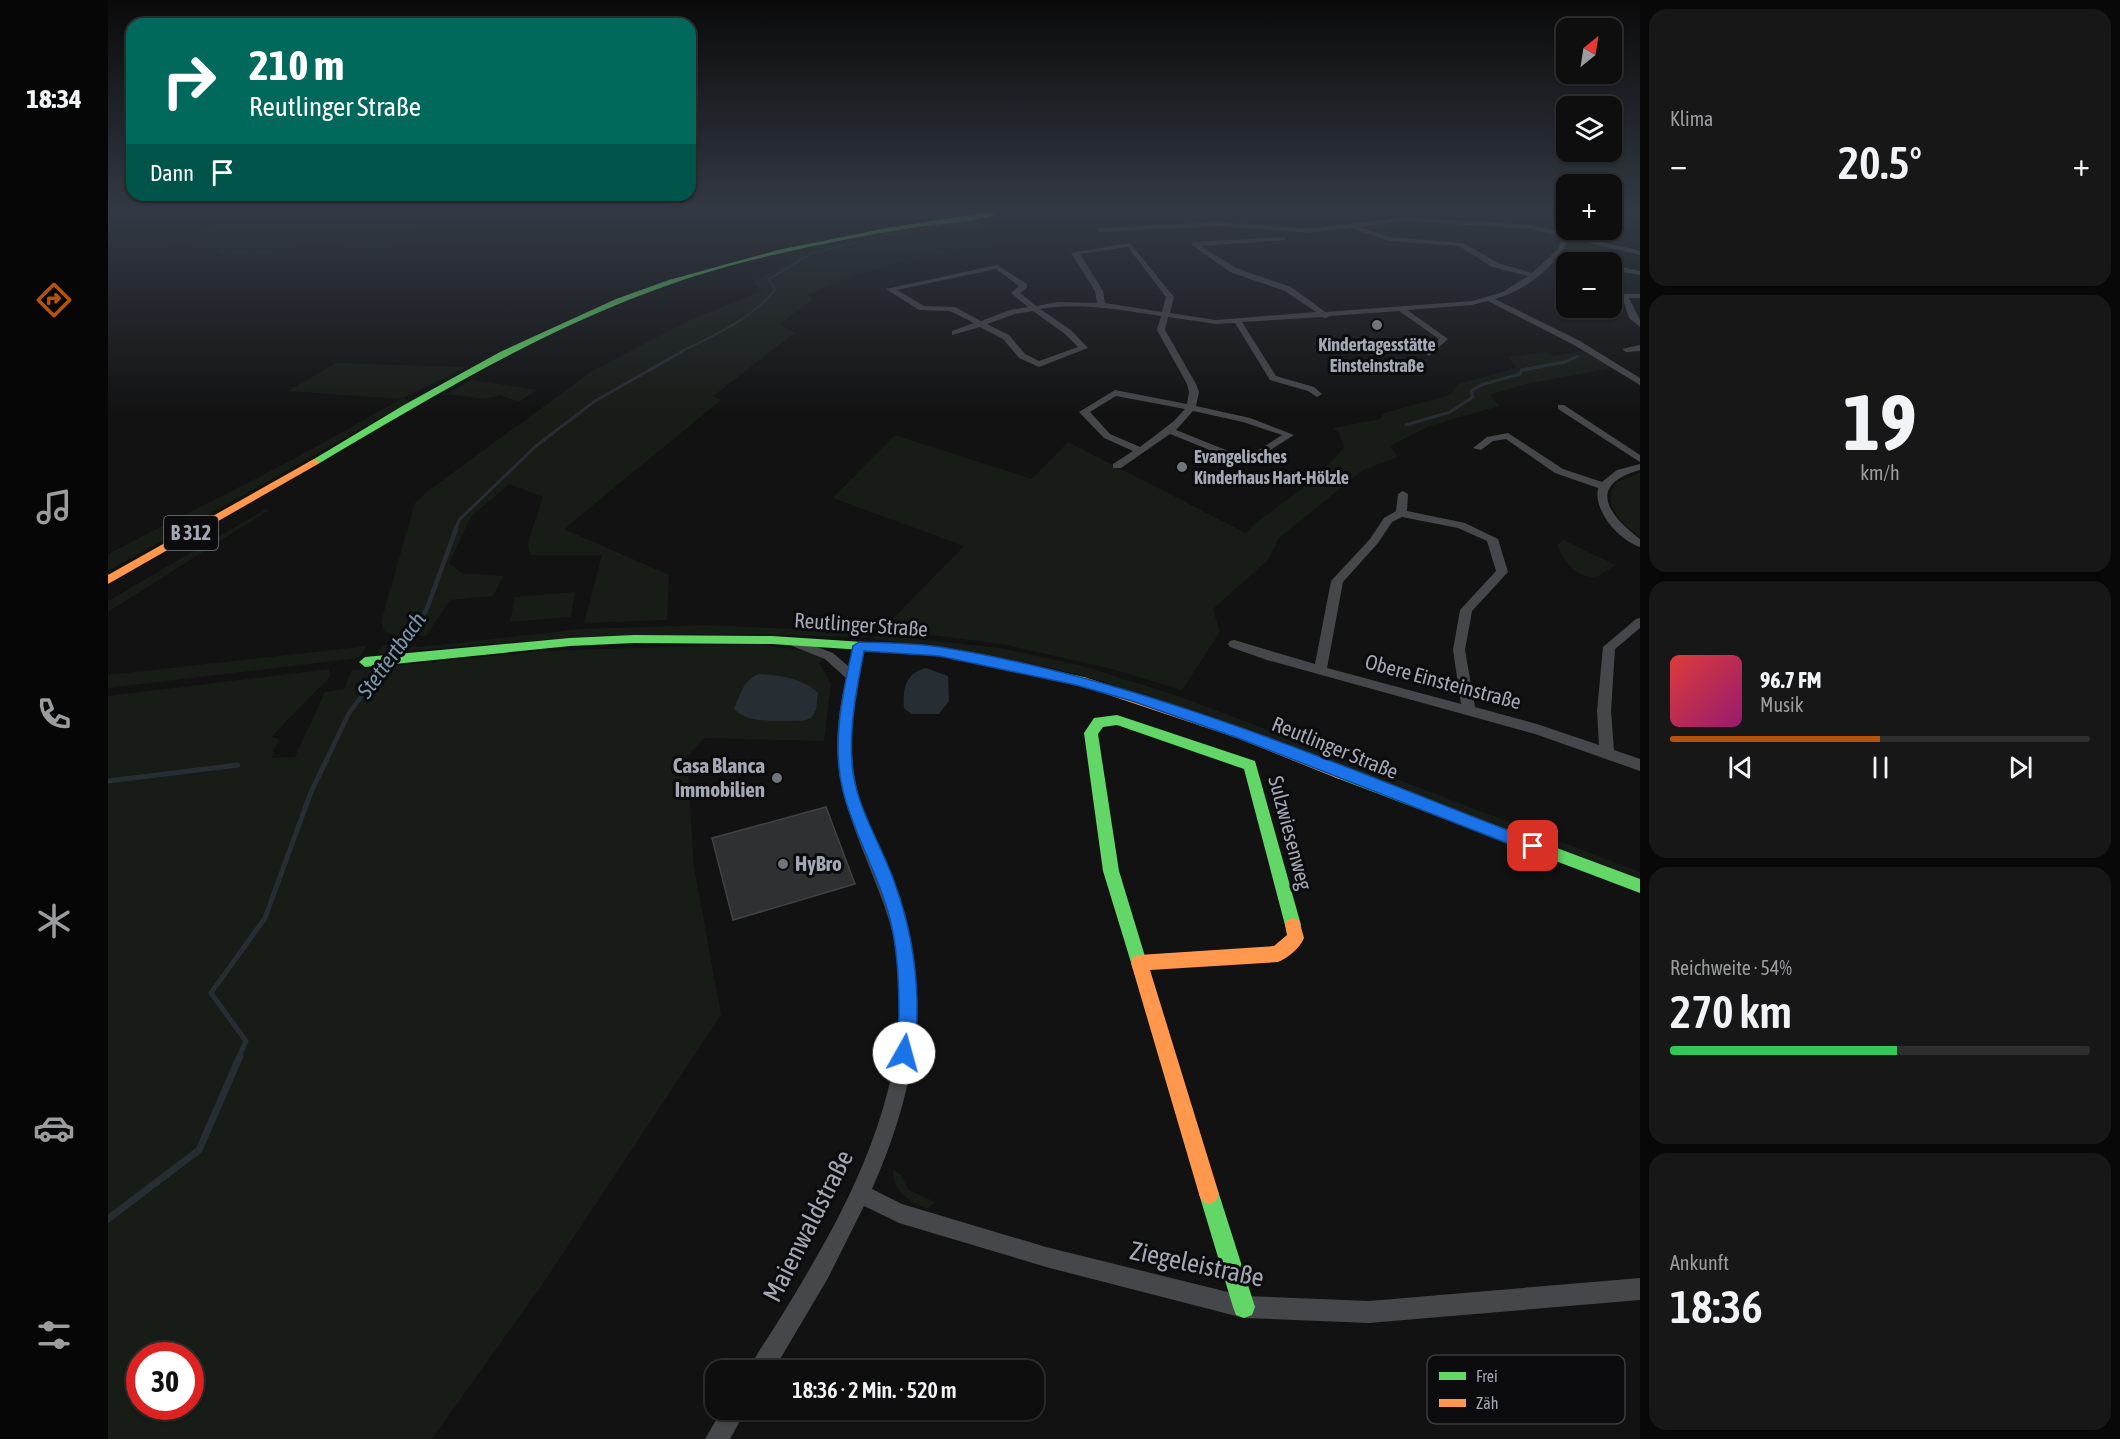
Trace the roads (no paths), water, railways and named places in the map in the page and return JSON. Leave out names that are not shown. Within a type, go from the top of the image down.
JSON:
[{"type":"main road","name":"B 312","points":[[108,580],[511,349],[592,310],[675,280]]},
{"type":"main road","name":"B 312","points":[[108,594],[295,485],[395,416]]},
{"type":"main road","name":"Reutlinger Straße","points":[[365,662],[580,642],[705,638],[939,651],[1076,680],[1135,697],[1242,734],[1426,807],[1640,886]]},
{"type":"main road","name":"Sulzwiesenweg","points":[[1139,963],[1278,954],[1296,938],[1250,765],[1118,720],[1099,722],[1091,734],[1111,871],[1139,963],[1244,1307]]},
{"type":"street","points":[[936,280],[890,290],[917,306],[952,309],[1006,338],[1022,356],[1039,364],[1084,348],[1068,332],[1015,293],[1024,286],[1016,280]]},
{"type":"street","points":[[1093,280],[1102,293],[1101,305]]},
{"type":"street","points":[[1117,466],[1184,420],[1193,408],[1194,394],[1191,385],[1161,330],[1170,297],[1157,280]]},
{"type":"street","points":[[1262,280],[1288,289],[1326,316]]},
{"type":"street","points":[[955,333],[1033,307],[1072,303],[1101,305],[1208,321],[1238,322],[1402,310],[1491,300],[1528,280]]},
{"type":"street","points":[[1640,296],[1624,296],[1640,325]]},
{"type":"street","points":[[1491,300],[1568,338],[1640,382]]},
{"type":"street","points":[[1402,310],[1444,339],[1429,353]]},
{"type":"street","points":[[1238,322],[1274,378],[1311,389],[1317,394]]},
{"type":"street","points":[[1626,349],[1640,348]]},
{"type":"street","points":[[1139,450],[1107,436],[1084,412],[1115,393],[1158,404],[1193,408],[1258,421],[1289,435],[1247,462],[1168,430]]},
{"type":"street","points":[[1561,407],[1640,459]]},
{"type":"street","points":[[1478,448],[1490,440],[1508,436],[1559,471],[1602,486]]},
{"type":"street","points":[[1602,486],[1620,473],[1640,467]]},
{"type":"street","points":[[1602,486],[1601,500],[1608,515],[1619,528],[1640,544]]},
{"type":"street","points":[[1401,513],[1403,494]]},
{"type":"street","points":[[1320,670],[1337,581],[1374,541],[1388,520],[1401,513],[1461,525],[1492,539],[1502,572],[1466,610],[1460,647],[1469,710]]},
{"type":"street","points":[[1606,754],[1604,702],[1609,647],[1640,622]]},
{"type":"street","points":[[791,642],[829,656],[853,677]]},
{"type":"street","name":"Obere Einsteinstraße","points":[[1234,644],[1267,657],[1537,729],[1640,765]]},
{"type":"street","name":"Maienwaldstraße","points":[[767,1360],[818,1278],[861,1194],[896,1093],[908,1018],[908,978],[902,932],[887,884],[850,792],[845,764],[844,743],[859,646]]},
{"type":"street","name":"Ziegeleistraße","points":[[861,1194],[899,1213],[1046,1257],[1244,1307],[1369,1312],[1640,1289]]},
{"type":"street","points":[[717,1439],[729,1420]]},
{"type":"waterway","name":"Stettertbach","points":[[680,352],[719,333],[755,310],[775,290],[770,280]]},
{"type":"waterway","name":"Stettertbach","points":[[455,531],[459,520],[536,446],[595,401],[683,351]]},
{"type":"waterway","points":[[1406,425],[1450,412],[1473,397],[1471,391],[1481,385],[1520,374],[1522,370],[1565,362],[1578,356]]},
{"type":"waterway","name":"Stettertbach","points":[[326,761],[349,713],[426,611],[456,529]]},
{"type":"waterway","name":"Stettertbach","points":[[239,1057],[246,1041],[211,993],[265,918],[311,792],[327,759]]},
{"type":"waterway","points":[[108,781],[238,765]]},
{"type":"waterway","name":"Stettertbach","points":[[108,1219],[199,1150],[240,1056]]},
{"type":"place","name":"Kindertagesstätte Einsteinstraße","points":[[1377,325]]},
{"type":"place","name":"Evangelisches Kinderhaus Hart-Hölzle","points":[[1182,467]]},
{"type":"place","name":"Casa Blanca Immobilien","points":[[777,778]]},
{"type":"place","name":"HyBro","points":[[783,864]]}]
